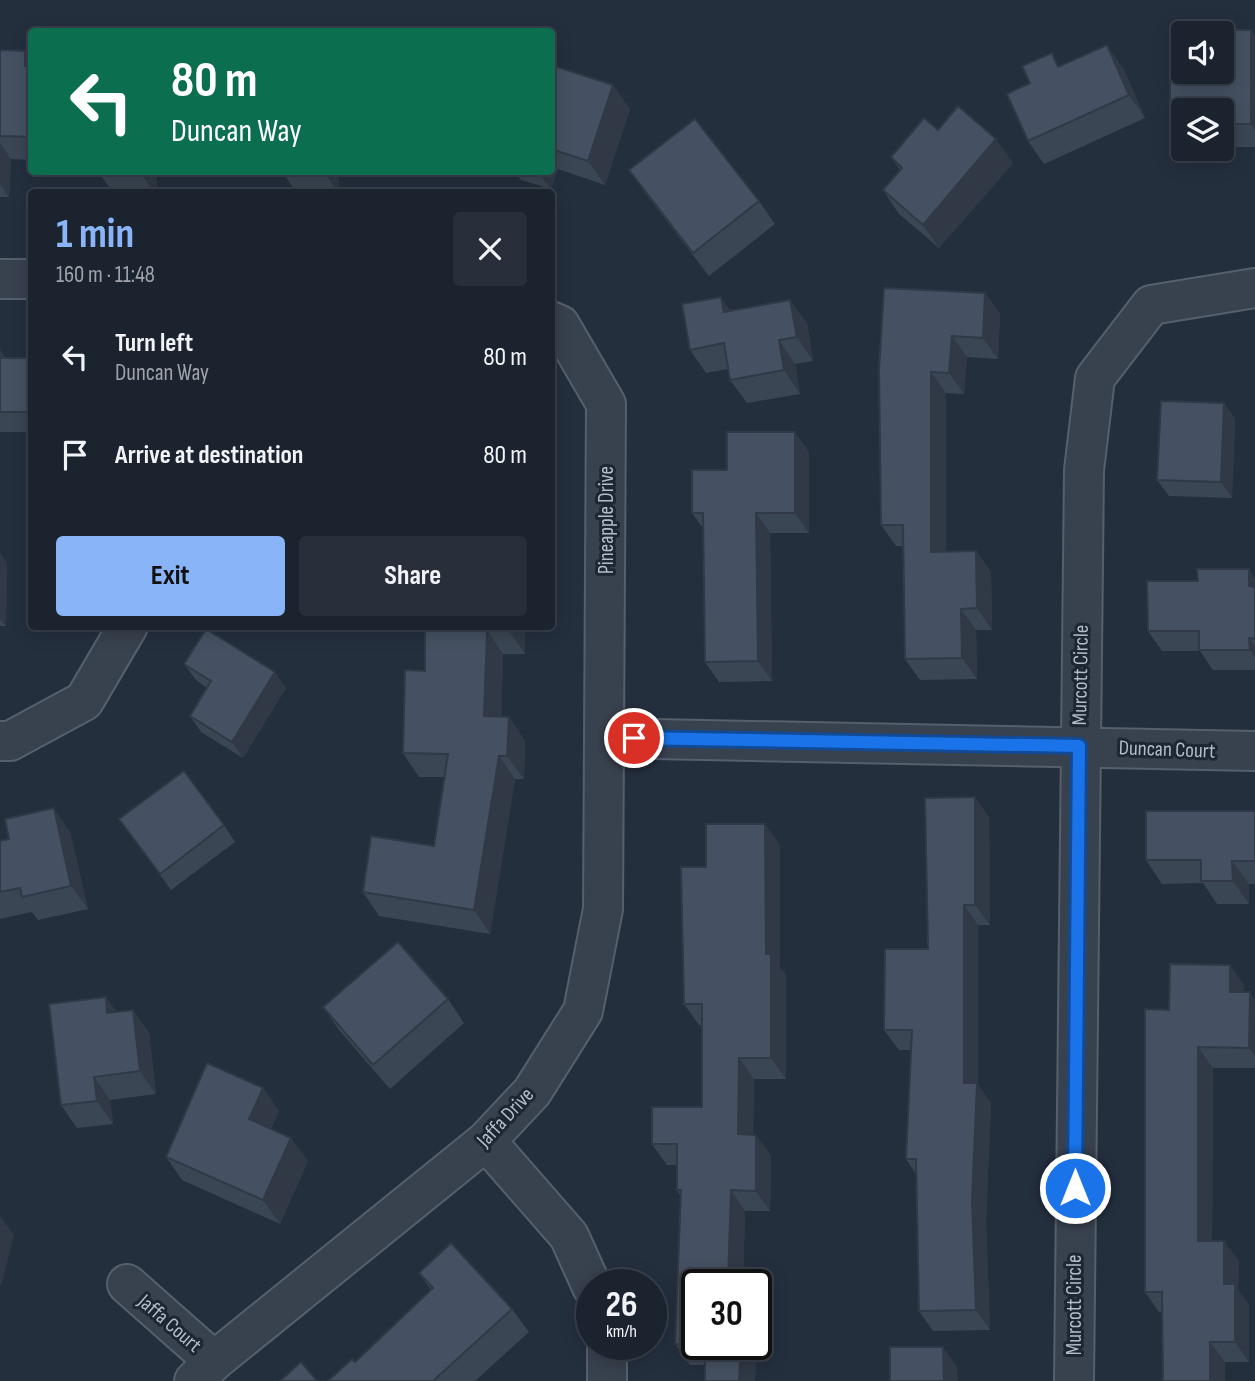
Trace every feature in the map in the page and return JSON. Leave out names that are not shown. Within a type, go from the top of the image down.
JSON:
[{"type":"street","points":[[0,279],[28,279]]},
{"type":"street","name":"Murcott Circle","points":[[1074,1381],[1084,470],[1095,378],[1151,305],[1255,288]]},
{"type":"street","name":"Pineapple Drive","points":[[555,323],[559,325],[606,404],[606,738]]},
{"type":"street","points":[[0,741],[10,741],[84,701],[126,630]]},
{"type":"street","name":"Duncan Court","points":[[606,738],[1255,751]]},
{"type":"street","name":"Jaffa Drive","points":[[204,1371],[486,1141],[531,1092],[583,1011],[603,909],[606,738]]},
{"type":"street","points":[[486,1141],[569,1236],[584,1269]]},
{"type":"street","name":"Jaffa Court","points":[[127,1284],[204,1371]]},
{"type":"street","points":[[607,1360],[607,1381]]},
{"type":"building","points":[[1170,30],[1171,84],[1234,84],[1234,30],[1251,30],[1251,124],[1234,124],[1234,98],[1171,98],[1171,124]]},
{"type":"building","points":[[1107,45],[1129,95],[1028,141],[1007,94],[1030,83],[1022,66],[1052,53],[1058,67]]},
{"type":"building","points":[[0,50],[25,51],[25,66],[28,66],[28,137],[0,136]]},
{"type":"building","points":[[555,66],[613,85],[588,161],[555,150]]},
{"type":"building","points":[[958,106],[996,139],[923,225],[883,190],[902,168],[891,157],[924,118],[938,130]]},
{"type":"building","points":[[695,119],[759,201],[693,253],[629,170]]},
{"type":"building","points":[[884,288],[985,293],[983,338],[952,336],[949,373],[931,372],[931,552],[976,551],[977,608],[961,609],[962,658],[905,659],[903,525],[881,525],[879,369]]},
{"type":"building","points":[[721,297],[724,312],[790,300],[797,337],[779,340],[784,370],[730,380],[724,343],[690,350],[682,304]]},
{"type":"building","points":[[0,358],[28,358],[28,412],[0,412]]},
{"type":"building","points":[[1161,401],[1224,403],[1221,482],[1157,480]]},
{"type":"building","points":[[727,432],[795,432],[795,513],[756,513],[758,661],[705,662],[703,513],[692,513],[692,470],[727,470]]},
{"type":"building","points":[[1197,569],[1249,569],[1249,586],[1255,587],[1255,639],[1249,638],[1250,650],[1199,650],[1199,631],[1148,631],[1147,581],[1198,581]]},
{"type":"building","points":[[208,630],[275,672],[232,742],[190,716],[211,681],[184,664]]},
{"type":"building","points":[[425,630],[487,630],[484,716],[509,717],[507,756],[499,756],[474,910],[363,892],[371,836],[434,846],[448,754],[403,753],[405,670],[425,671]]},
{"type":"building","points":[[184,771],[224,825],[160,874],[119,819]]},
{"type":"building","points":[[975,797],[975,905],[964,905],[964,1083],[977,1083],[972,1201],[976,1310],[919,1311],[916,1159],[906,1159],[912,1030],[884,1030],[885,949],[928,949],[925,798]]},
{"type":"building","points":[[54,808],[71,886],[22,897],[20,888],[0,892],[0,841],[9,839],[5,819]]},
{"type":"building","points":[[1146,811],[1255,811],[1255,861],[1232,861],[1233,881],[1201,881],[1201,860],[1146,860]]},
{"type":"building","points":[[706,824],[765,824],[766,954],[771,954],[771,1058],[739,1058],[738,1134],[756,1135],[756,1191],[731,1190],[728,1269],[681,1269],[681,1344],[675,1344],[681,1190],[677,1190],[677,1144],[652,1144],[652,1107],[702,1107],[702,1004],[684,1004],[681,867],[706,867]]},
{"type":"building","points":[[398,942],[448,999],[373,1065],[323,1007]]},
{"type":"building","points":[[1170,964],[1230,965],[1230,992],[1250,992],[1249,1048],[1198,1047],[1198,1241],[1224,1241],[1224,1284],[1235,1284],[1235,1342],[1210,1342],[1210,1381],[1163,1381],[1162,1292],[1145,1292],[1145,1009],[1169,1010]]},
{"type":"building","points":[[106,997],[107,1013],[133,1010],[140,1071],[94,1077],[97,1101],[61,1105],[49,1004]]},
{"type":"building","points":[[207,1063],[263,1088],[249,1119],[291,1138],[263,1200],[166,1157]]},
{"type":"building","points":[[451,1243],[512,1309],[433,1381],[328,1381],[352,1359],[355,1362],[433,1288],[419,1273]]},
{"type":"building","points":[[890,1347],[943,1347],[944,1381],[890,1381]]},
{"type":"building","points":[[705,1360],[740,1360],[739,1381],[705,1381]]},
{"type":"building","points":[[301,1362],[317,1381],[280,1381]]},
{"type":"route","points":[[634,738],[1079,746],[1075,1188]]}]
